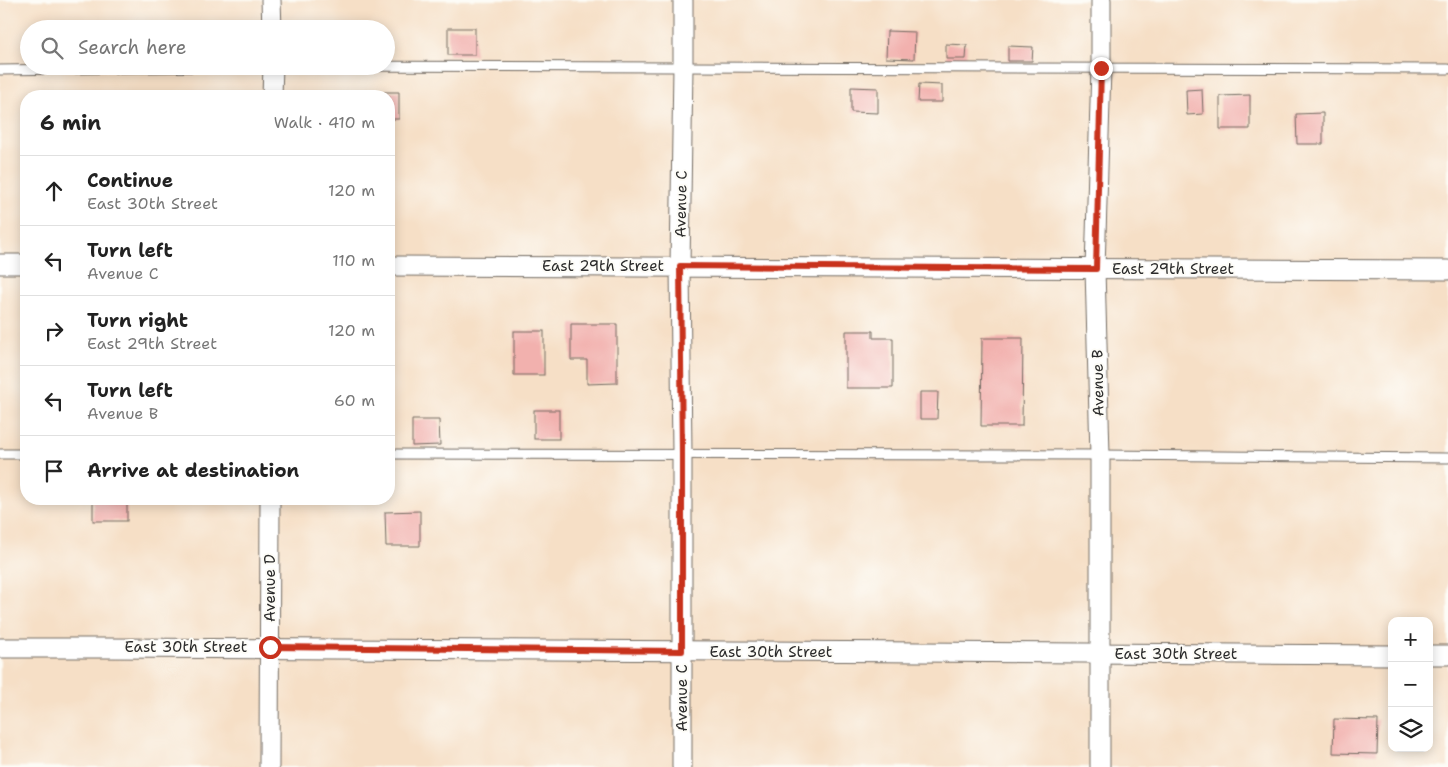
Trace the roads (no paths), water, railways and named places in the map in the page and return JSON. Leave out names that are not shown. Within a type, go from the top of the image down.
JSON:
[{"type":"street","points":[[271,0],[272,20]]},
{"type":"street","name":"Avenue C","points":[[682,767],[680,266],[683,0]]},
{"type":"street","name":"Avenue B","points":[[1100,767],[1100,455],[1096,269],[1101,0]]},
{"type":"street","points":[[272,75],[272,90]]},
{"type":"street","points":[[0,264],[20,264]]},
{"type":"street","name":"East 29th Street","points":[[395,266],[1448,270]]},
{"type":"street","name":"Avenue D","points":[[269,767],[270,505]]},
{"type":"street","name":"East 30th Street","points":[[0,648],[270,647],[1388,655]]},
{"type":"street","points":[[1433,655],[1448,655]]},
{"type":"lane","points":[[395,67],[1448,69]]},
{"type":"lane","points":[[0,70],[20,70]]},
{"type":"lane","points":[[0,454],[20,454]]},
{"type":"lane","points":[[395,454],[1100,455],[1448,458]]}]
